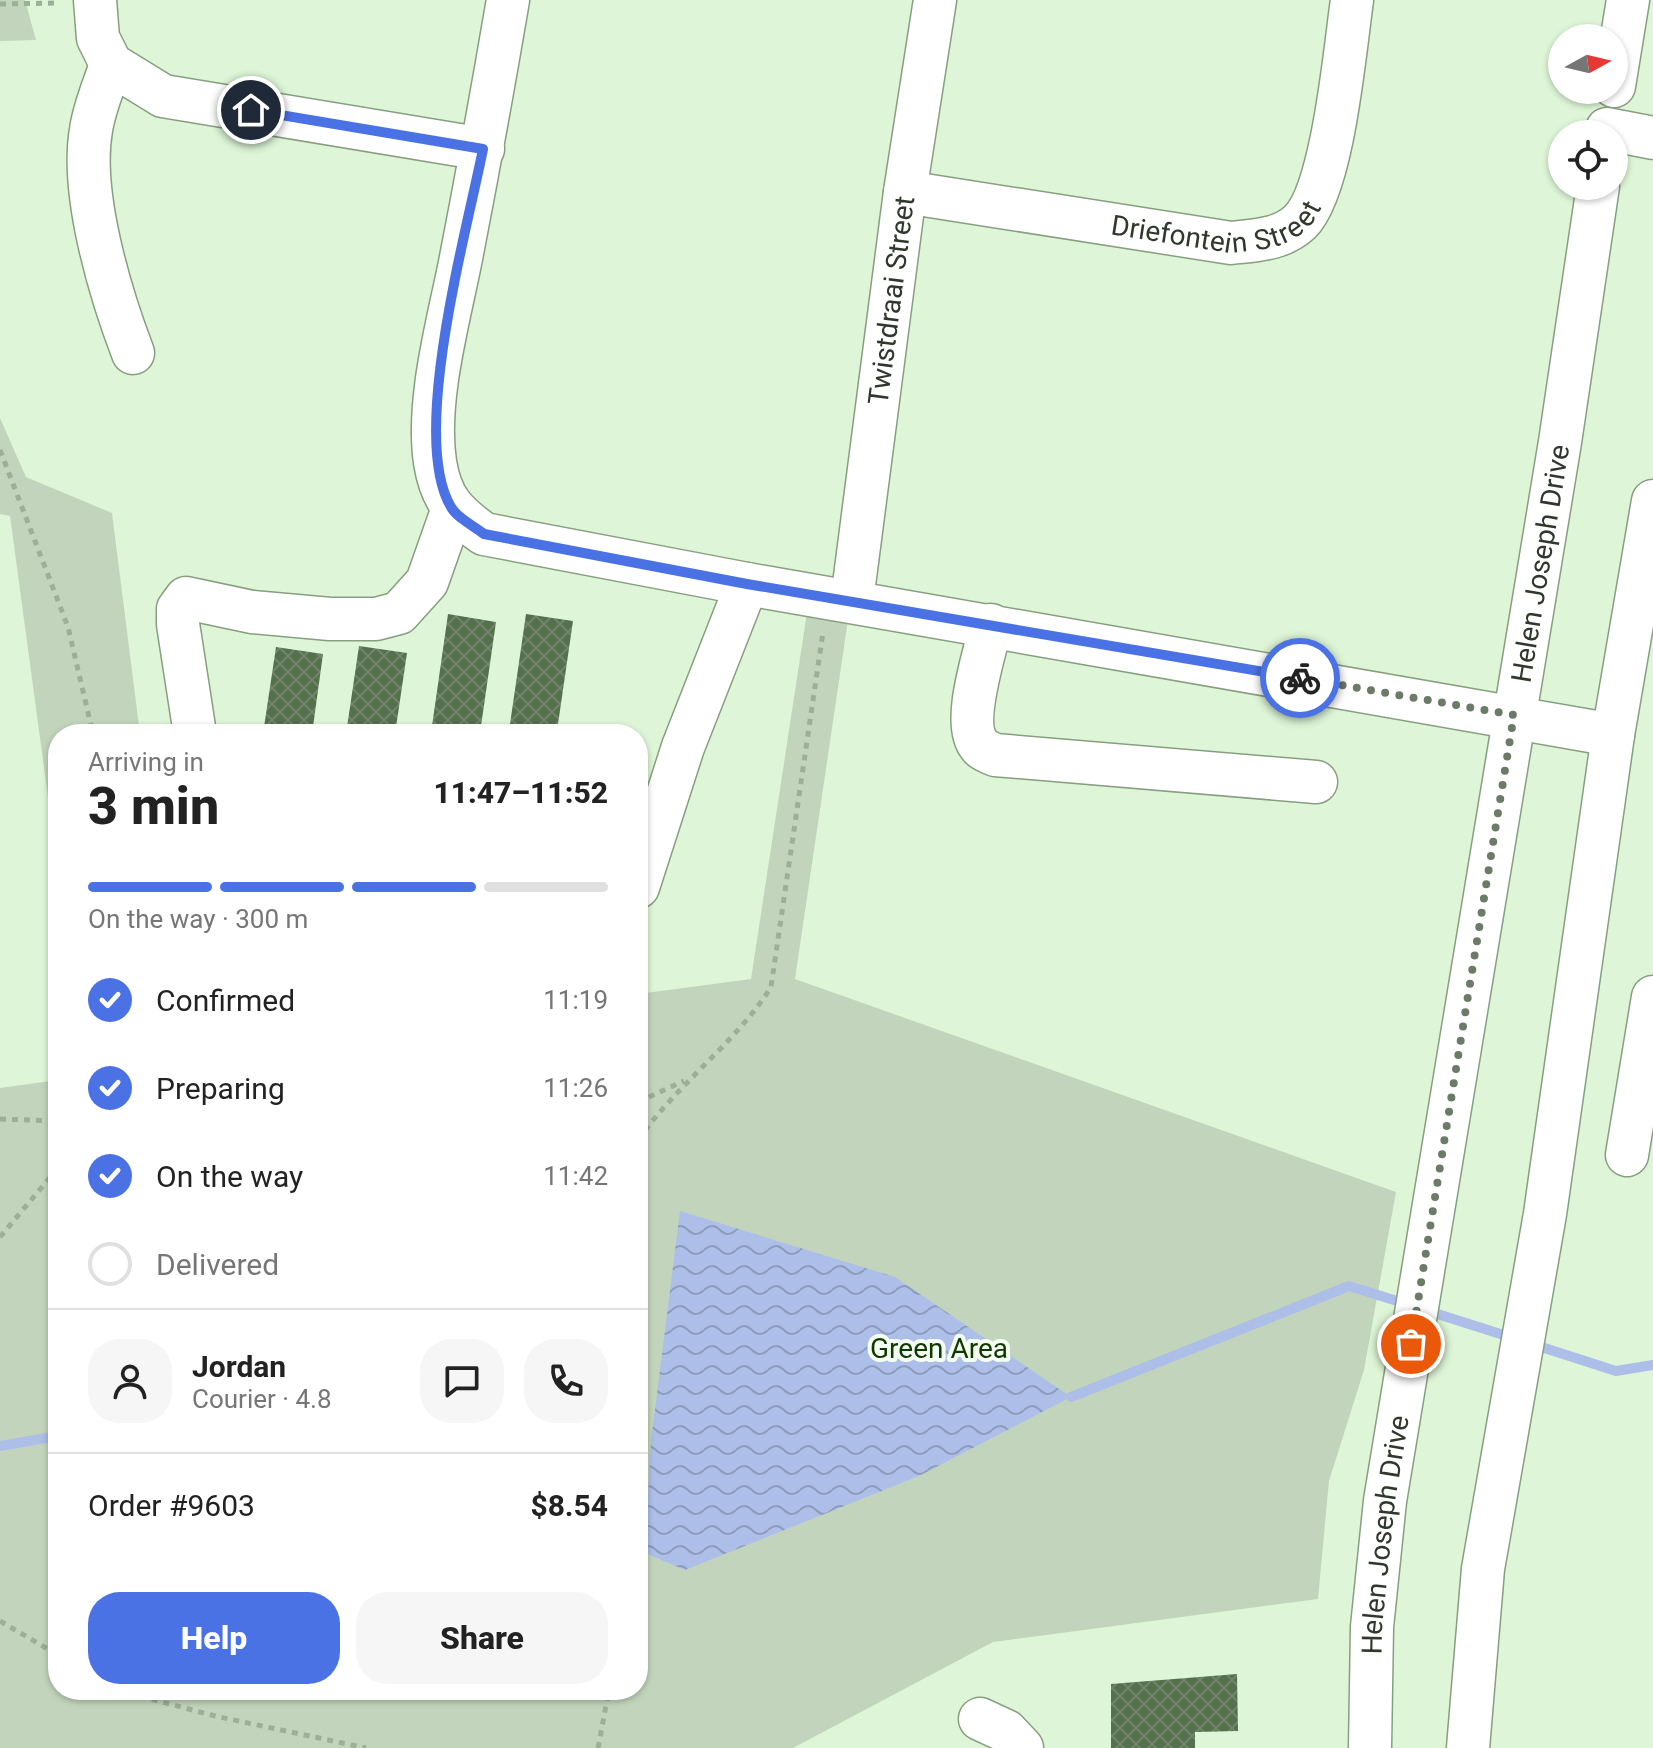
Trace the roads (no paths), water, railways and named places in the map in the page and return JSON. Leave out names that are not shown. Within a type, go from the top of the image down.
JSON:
[{"type":"street","points":[[508,0],[483,149],[445,342],[435,414],[435,461],[468,522],[747,584],[1514,715],[1613,735]]},
{"type":"street","name":"Twistdraai Street","points":[[840,598],[935,0]]},
{"type":"street","name":"Driefontein Street","points":[[905,192],[1231,243],[1276,238],[1300,222],[1313,205],[1328,154],[1352,0]]},
{"type":"street","points":[[1628,0],[1610,110],[1653,138]]},
{"type":"street","points":[[80,2],[111,64],[163,96],[483,149]]},
{"type":"street","points":[[111,64],[91,130],[90,165],[112,298],[133,353]]},
{"type":"street","name":"Helen Joseph Drive","points":[[1370,1748],[1372,1627],[1385,1501],[1596,200]]},
{"type":"street","points":[[1468,1748],[1483,1569],[1545,1214],[1613,735],[1653,501]]},
{"type":"street","points":[[193,724],[178,624],[178,609],[186,598],[252,612],[330,619],[376,619],[399,613],[427,582],[468,522]]},
{"type":"street","points":[[648,856],[683,747],[747,584]]},
{"type":"street","points":[[991,625],[971,717],[973,735],[980,748],[995,755],[1316,782]]},
{"type":"street","points":[[1627,1155],[1653,997]]},
{"type":"street","points":[[1450,1748],[1471,1686]]},
{"type":"street","points":[[980,1719],[1006,1731],[1022,1748]]},
{"type":"water","points":[[680,1211],[895,1277],[1071,1397],[919,1476],[685,1570],[648,1554],[651,1441]]},
{"type":"waterway","points":[[1071,1397],[1349,1286],[1410,1305]]},
{"type":"waterway","points":[[1425,1310],[1513,1338]]},
{"type":"waterway","points":[[1532,1344],[1616,1371],[1653,1365]]},
{"type":"waterway","points":[[0,1446],[48,1438]]},
{"type":"park label","name":"Green Area","points":[[939,1348]]}]
